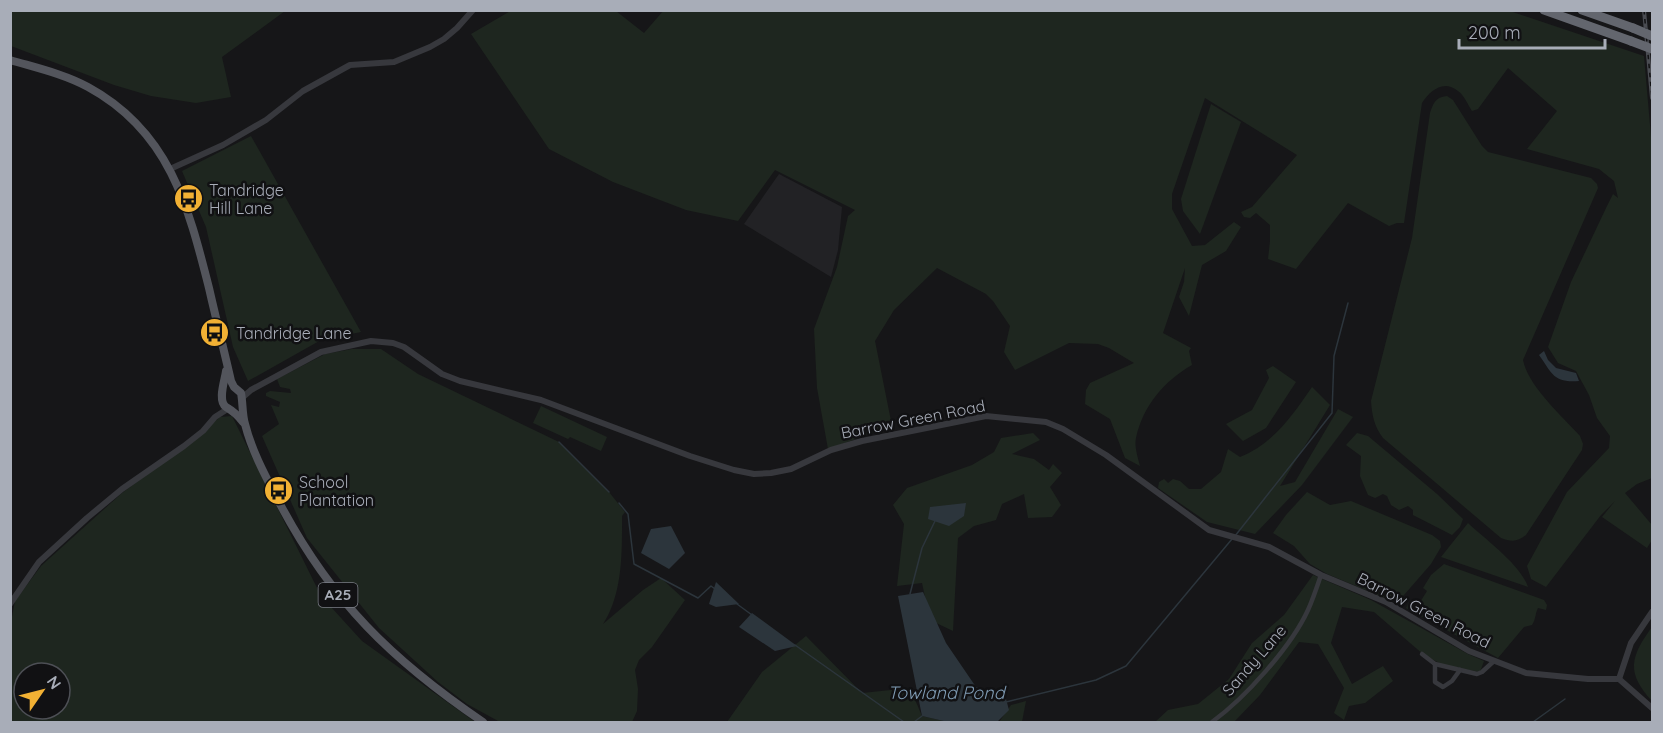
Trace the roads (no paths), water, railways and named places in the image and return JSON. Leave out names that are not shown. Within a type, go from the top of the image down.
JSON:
[{"type":"highway","points":[[1544,10],[1653,49]]},
{"type":"highway","points":[[1582,10],[1653,36]]},
{"type":"main road","name":"A25","points":[[10,60],[70,78],[107,100],[140,128],[157,148],[170,169],[189,213],[226,360],[239,394],[245,426],[271,488],[287,517],[325,578],[343,601],[401,661],[483,723]]},
{"type":"main road","name":"A25","points":[[223,390],[226,360]]},
{"type":"main road","points":[[223,390],[239,394],[239,405],[230,408],[221,402],[220,396],[223,390]]},
{"type":"main road","name":"A25","points":[[230,408],[245,426]]},
{"type":"street","points":[[170,169],[223,145],[266,120],[303,92],[350,65],[394,62],[430,47],[457,28],[473,10]]},
{"type":"street","name":"Barrow Green Road","points":[[239,394],[251,390],[321,352],[333,348],[384,341],[404,347],[442,374],[459,381],[541,400],[690,456],[754,474],[791,469],[831,450],[862,441],[986,416],[1046,422],[1064,429],[1106,455],[1209,530],[1269,547],[1321,575],[1386,602],[1469,651],[1526,673],[1588,679],[1619,679]]},
{"type":"street","points":[[216,417],[221,402]]},
{"type":"street","points":[[10,604],[39,562],[87,518],[122,489],[194,439],[216,417],[230,408]]},
{"type":"street","name":"Sandy Lane","points":[[1212,723],[1257,680],[1278,654],[1308,611],[1321,575]]},
{"type":"street","points":[[1653,612],[1631,643],[1619,679],[1653,708]]},
{"type":"street","points":[[1422,654],[1435,664],[1477,674],[1494,661]]},
{"type":"street","points":[[1435,664],[1435,682],[1443,687],[1452,681],[1460,670]]},
{"type":"water","points":[[1544,351],[1548,360],[1556,368],[1576,373],[1579,381],[1564,380],[1554,376],[1539,355]]},
{"type":"water","points":[[966,503],[964,516],[949,526],[928,519],[930,507]]},
{"type":"water","points":[[671,526],[685,553],[669,569],[641,553],[651,529]]},
{"type":"water","points":[[716,582],[739,604],[716,607],[709,604]]},
{"type":"water","name":"Towland Pond","points":[[923,592],[946,643],[976,687],[1006,699],[1009,710],[997,722],[948,722],[922,716],[898,596]]},
{"type":"water","points":[[752,613],[797,646],[775,651],[739,627]]},
{"type":"waterway","points":[[1235,536],[1332,413],[1334,356],[1348,303]]},
{"type":"waterway","points":[[559,442],[609,492]]},
{"type":"waterway","points":[[619,503],[628,514],[634,564],[698,598],[711,586],[715,589]]},
{"type":"waterway","points":[[910,594],[922,548],[935,521]]},
{"type":"waterway","points":[[1006,702],[1096,680],[1126,666],[1232,539]]},
{"type":"waterway","points":[[737,604],[752,615]]},
{"type":"waterway","points":[[795,645],[904,722]]},
{"type":"waterway","points":[[1533,722],[1565,699]]},
{"type":"waterway","points":[[914,722],[922,716]]},
{"type":"railway","points":[[1644,10],[1652,98]]},
{"type":"place","name":"Tandridge Hill Lane","points":[[188,199]]},
{"type":"place","name":"Tandridge Lane","points":[[215,333]]},
{"type":"place","name":"School Plantation","points":[[278,491]]}]
